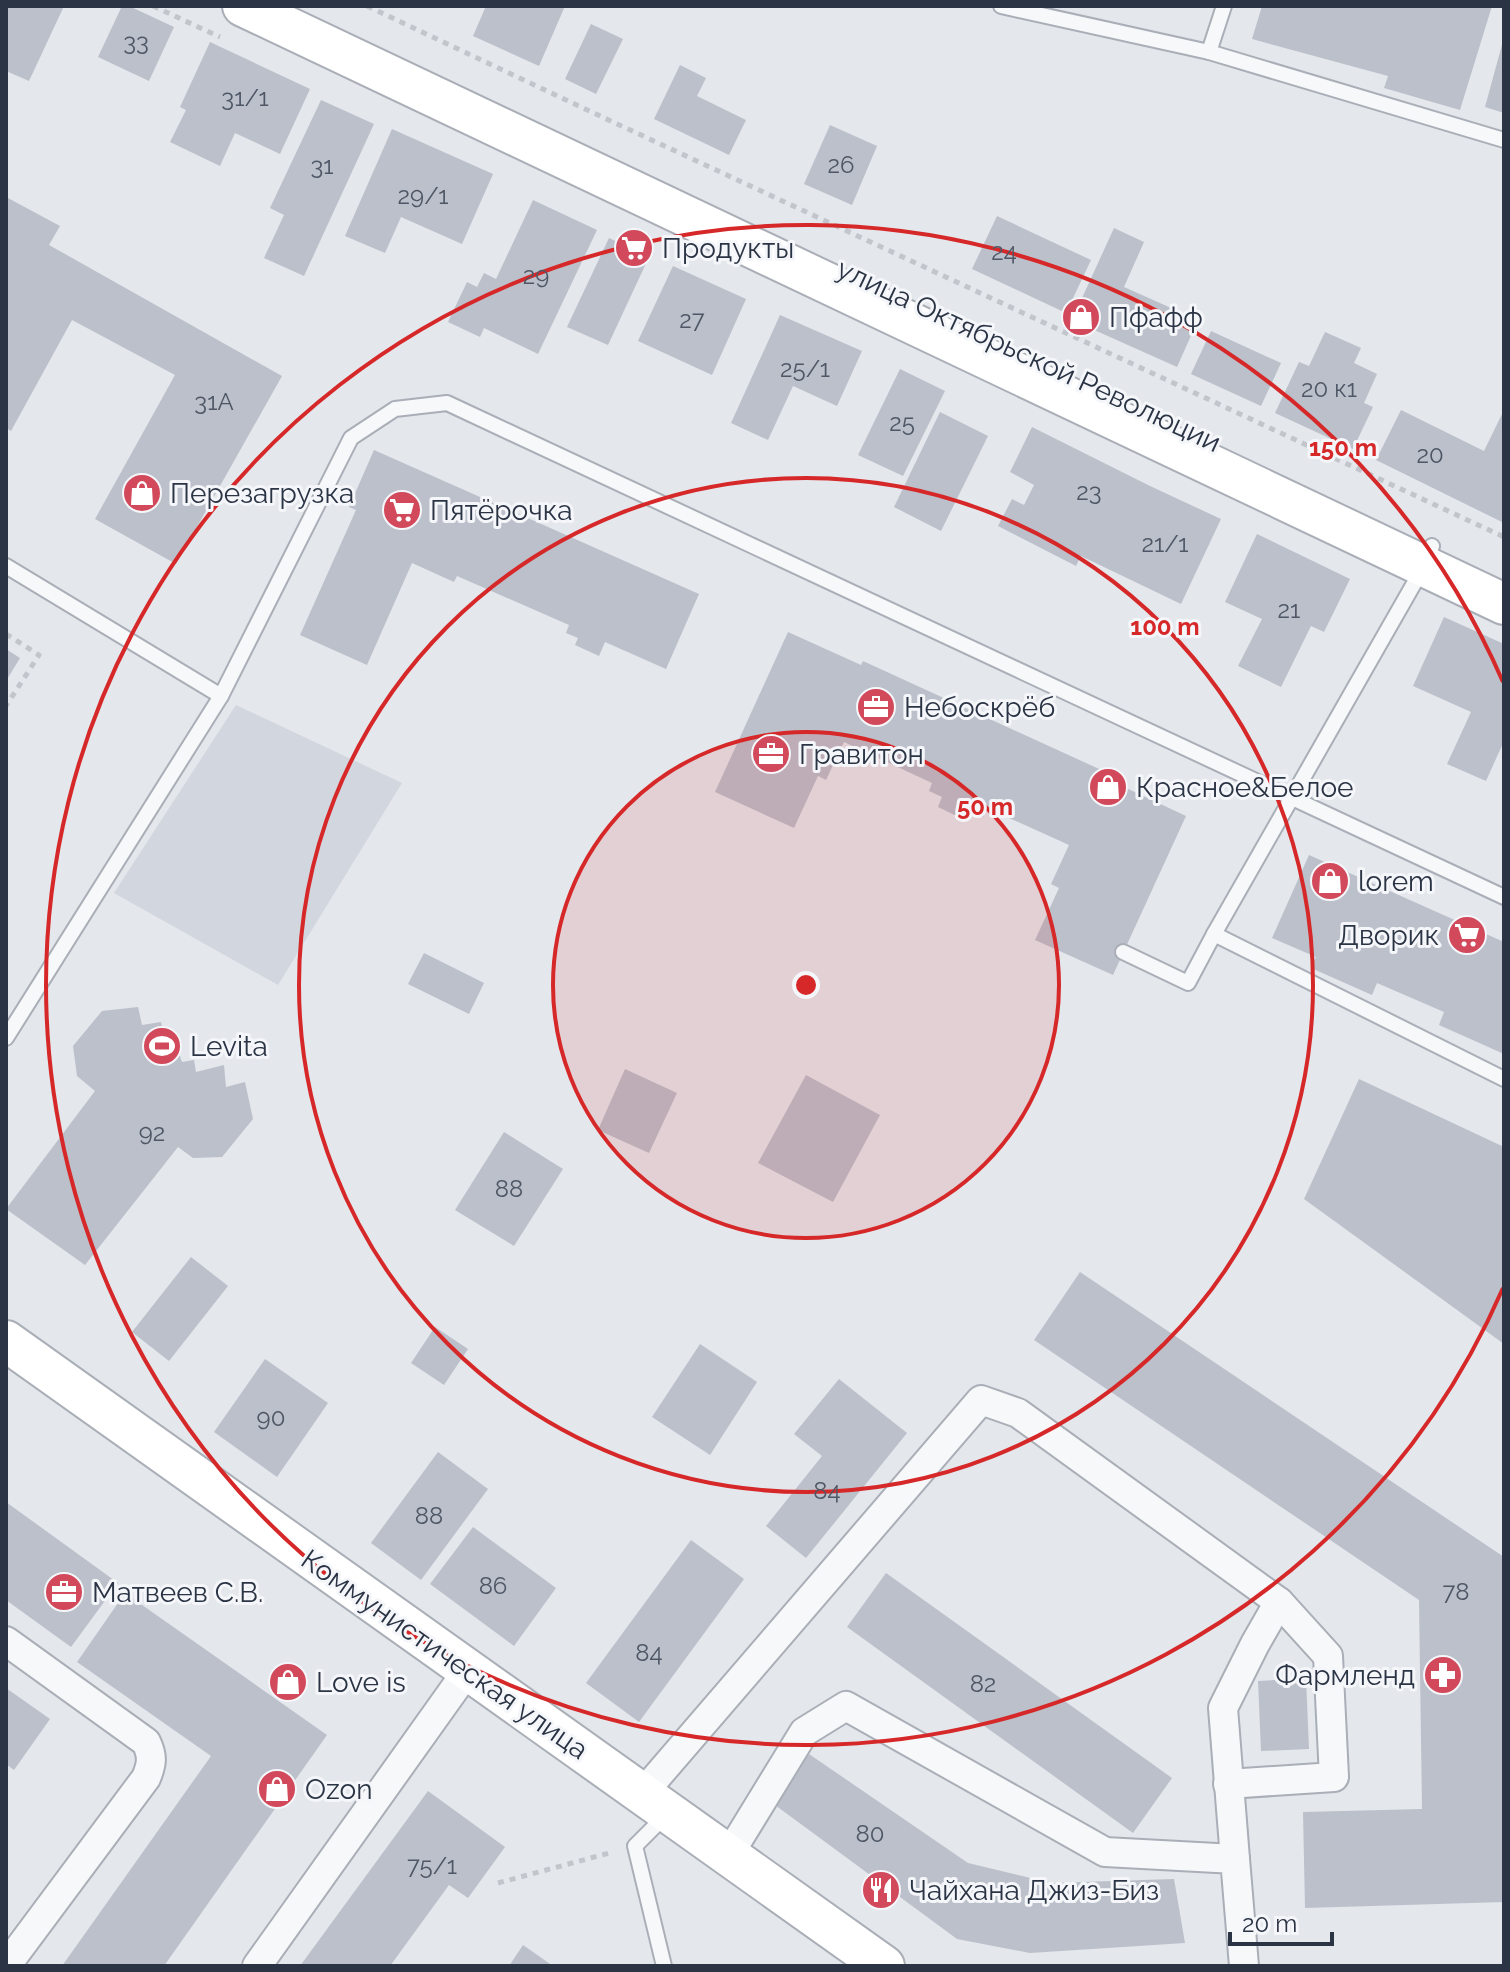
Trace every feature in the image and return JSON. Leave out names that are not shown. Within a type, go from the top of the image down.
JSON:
[{"type":"street","points":[[243,6],[1428,556],[1504,604]]},
{"type":"street","name":"улица Октябрьской Революции","points":[[293,6],[1428,556],[1504,581]]},
{"type":"street","name":"Коммунистическая улица","points":[[6,1341],[884,1966]]},
{"type":"street","points":[[655,1804],[981,1400],[1018,1413],[1279,1602],[1328,1656],[1334,1777],[1228,1784]]},
{"type":"street","points":[[1244,1966],[1223,1708],[1279,1602]]},
{"type":"street","points":[[6,1641],[146,1742],[152,1765],[146,1778],[6,1966]]},
{"type":"street","points":[[257,1966],[468,1670]]},
{"type":"street","points":[[728,1856],[804,1732],[846,1706],[1105,1852],[1235,1859]]},
{"type":"lane","points":[[1001,6],[1209,52],[1504,140]]},
{"type":"lane","points":[[1209,52],[1224,6]]},
{"type":"lane","points":[[6,1038],[221,696],[351,438],[395,409],[447,403],[1504,897]]},
{"type":"lane","points":[[1123,952],[1188,983],[1428,556]]},
{"type":"lane","points":[[6,566],[221,696]]},
{"type":"lane","points":[[1214,934],[1504,1079]]},
{"type":"lane","points":[[655,1804],[635,1846],[664,1966]]},
{"type":"path","points":[[367,6],[1504,537]]},
{"type":"path","points":[[6,634],[39,655],[6,706]]},
{"type":"path","points":[[498,1883],[635,1846]]},
{"type":"shaded area","points":[[236,705],[402,783],[278,985],[114,893]]},
{"type":"building","points":[[6,6],[64,6],[29,81],[6,71]]},
{"type":"building","points":[[122,6],[129,6],[174,27],[149,81],[98,57]]},
{"type":"building","points":[[486,6],[565,6],[539,66],[473,36]]},
{"type":"building","points":[[1262,6],[1492,6],[1460,110],[1384,88],[1388,76],[1252,39]]},
{"type":"building","points":[[591,24],[623,39],[596,94],[565,79]]},
{"type":"building","points":[[1504,41],[1504,113],[1485,107]]},
{"type":"building","points":[[210,42],[310,89],[280,154],[235,133],[220,166],[170,142],[186,110],[180,107]]},
{"type":"building","points":[[680,65],[706,78],[697,96],[746,120],[729,155],[654,119]]},
{"type":"building","points":[[321,100],[374,124],[304,276],[264,258],[284,215],[270,208]]},
{"type":"building","points":[[830,125],[877,146],[852,205],[804,184]]},
{"type":"building","points":[[392,129],[493,174],[462,244],[401,217],[385,253],[345,236]]},
{"type":"building","points":[[6,197],[60,226],[49,245],[282,376],[176,564],[95,519],[175,375],[72,320],[11,431],[6,428]]},
{"type":"building","points":[[533,200],[597,230],[538,354],[484,328],[480,337],[448,322],[467,282],[477,287],[484,273],[496,279]]},
{"type":"building","points":[[997,216],[1091,260],[1066,313],[972,269]]},
{"type":"building","points":[[1114,228],[1144,242],[1124,287],[1198,320],[1177,367],[1072,320]]},
{"type":"building","points":[[609,238],[649,257],[608,345],[567,327]]},
{"type":"building","points":[[673,266],[746,299],[712,375],[638,341]]},
{"type":"building","points":[[780,315],[862,351],[837,406],[793,386],[768,440],[731,423]]},
{"type":"building","points":[[1211,331],[1281,363],[1261,406],[1191,374]]},
{"type":"building","points":[[1325,332],[1361,348],[1354,363],[1377,374],[1364,403],[1373,407],[1353,449],[1275,413],[1299,362],[1309,366]]},
{"type":"building","points":[[900,369],[945,391],[903,476],[858,455]]},
{"type":"building","points":[[1401,410],[1484,451],[1504,410],[1504,523],[1376,460]]},
{"type":"building","points":[[940,412],[988,436],[941,531],[894,507]]},
{"type":"building","points":[[1032,427],[1221,519],[1181,604],[1081,556],[1076,566],[998,526],[1012,499],[1024,505],[1034,485],[1010,472]]},
{"type":"building","points":[[374,450],[699,594],[666,669],[605,642],[599,656],[575,645],[578,638],[566,633],[569,625],[457,576],[454,582],[412,563],[367,665],[300,635],[356,510],[349,507]]},
{"type":"building","points":[[1257,534],[1350,579],[1324,632],[1311,626],[1281,687],[1238,666],[1262,619],[1225,602]]},
{"type":"building","points":[[1444,617],[1504,644],[1504,741],[1486,781],[1447,764],[1471,712],[1413,686]]},
{"type":"building","points":[[788,632],[861,665],[863,661],[1110,774],[1107,779],[1186,816],[1113,975],[1035,940],[1059,888],[1051,884],[1069,845],[987,808],[983,817],[967,810],[963,819],[938,807],[942,797],[929,791],[932,783],[844,742],[826,780],[818,776],[794,828],[715,792]]},
{"type":"building","points":[[6,649],[20,658],[6,681]]},
{"type":"building","points":[[1309,855],[1504,942],[1504,1054],[1439,1025],[1444,1012],[1377,983],[1372,995],[1311,968],[1316,957],[1272,938]]},
{"type":"building","points":[[424,953],[484,983],[469,1014],[408,984]]},
{"type":"building","points":[[138,1007],[142,1025],[161,1022],[167,1051],[178,1051],[182,1062],[194,1060],[196,1072],[224,1065],[226,1087],[245,1082],[253,1119],[222,1157],[193,1158],[178,1147],[85,1265],[6,1209],[95,1091],[77,1076],[73,1046],[102,1011]]},
{"type":"building","points":[[625,1069],[677,1093],[649,1153],[598,1130]]},
{"type":"building","points":[[806,1075],[880,1115],[833,1202],[758,1163]]},
{"type":"building","points":[[1359,1079],[1504,1147],[1504,1344],[1304,1199]]},
{"type":"building","points":[[504,1132],[563,1169],[514,1246],[455,1210]]},
{"type":"building","points":[[191,1257],[228,1286],[169,1361],[132,1332]]},
{"type":"building","points":[[1080,1272],[1504,1557],[1504,1902],[1305,1908],[1303,1812],[1422,1809],[1419,1600],[1034,1340]]},
{"type":"building","points":[[435,1327],[468,1349],[444,1385],[411,1363]]},
{"type":"building","points":[[700,1344],[757,1382],[710,1455],[652,1417]]},
{"type":"building","points":[[265,1359],[328,1403],[277,1477],[214,1432]]},
{"type":"building","points":[[839,1379],[907,1433],[806,1558],[766,1526],[822,1456],[794,1434]]},
{"type":"building","points":[[438,1452],[488,1489],[421,1580],[371,1543]]},
{"type":"building","points":[[6,1502],[118,1583],[71,1647],[6,1600]]},
{"type":"building","points":[[473,1527],[556,1588],[514,1646],[430,1584]]},
{"type":"building","points":[[691,1540],[744,1579],[639,1722],[586,1683]]},
{"type":"building","points":[[886,1573],[1172,1778],[1133,1833],[847,1627]]},
{"type":"building","points":[[125,1593],[327,1735],[164,1966],[62,1966],[211,1756],[77,1662]]},
{"type":"building","points":[[1306,1678],[1309,1749],[1261,1751],[1258,1681]]},
{"type":"building","points":[[6,1688],[50,1719],[14,1770],[6,1764]]},
{"type":"building","points":[[809,1754],[968,1863],[1051,1883],[1174,1879],[1185,1943],[1030,1953],[957,1939],[775,1805]]},
{"type":"building","points":[[428,1791],[505,1847],[468,1898],[449,1885],[390,1966],[300,1966]]},
{"type":"building","points":[[523,1945],[553,1966],[509,1966]]},
{"type":"place","name":"Продукты","points":[[634,248]]},
{"type":"place","name":"Пфафф","points":[[1081,317]]},
{"type":"place","name":"Перезагрузка","points":[[142,493]]},
{"type":"place","name":"Пятёрочка","points":[[402,510]]},
{"type":"place","name":"Небоскрёб","points":[[876,707]]},
{"type":"place","name":"Гравитон","points":[[771,754]]},
{"type":"place","name":"Красное&Белое","points":[[1108,787]]},
{"type":"place","name":"lorem","points":[[1330,881]]},
{"type":"place","name":"Дворик","points":[[1467,935]]},
{"type":"place","name":"Levita","points":[[162,1046]]},
{"type":"place","name":"Матвеев С.В.","points":[[64,1592]]},
{"type":"place","name":"Фармленд","points":[[1443,1675]]},
{"type":"place","name":"Love is","points":[[288,1682]]},
{"type":"place","name":"Ozon","points":[[277,1789]]},
{"type":"place","name":"Чайхана Джиз-Биз","points":[[881,1890]]}]
